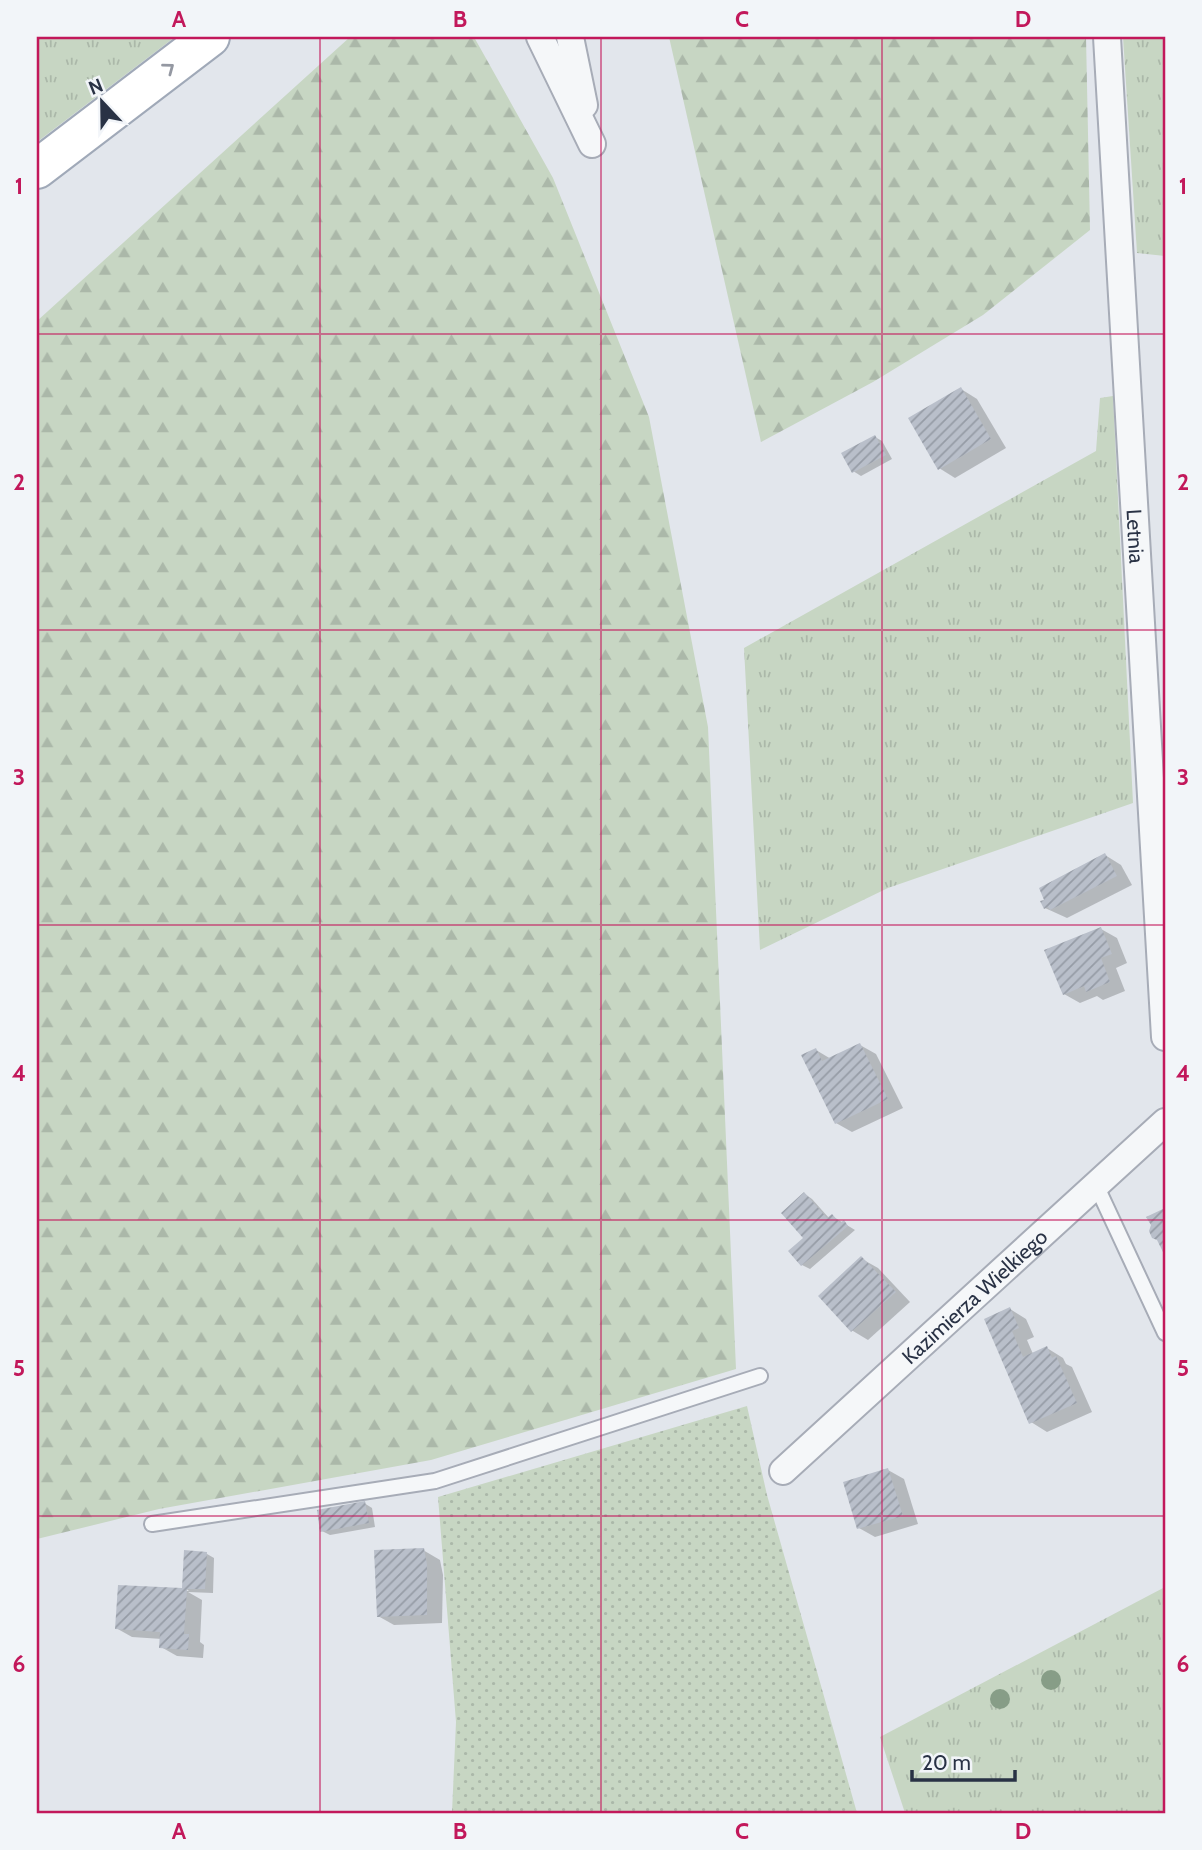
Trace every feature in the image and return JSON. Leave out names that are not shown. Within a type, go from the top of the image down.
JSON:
[{"type":"main road","points":[[37,169],[211,37]]},
{"type":"street","points":[[540,37],[592,145],[570,37]]},
{"type":"street","name":"Letnia","points":[[1107,37],[1165,1037]]},
{"type":"street","name":"Kazimierza Wielkiego","points":[[783,1471],[1097,1187],[1165,1122]]},
{"type":"lane","points":[[1097,1187],[1165,1333]]},
{"type":"lane","points":[[152,1524],[435,1481],[760,1376]]},
{"type":"green space","points":[[37,37],[175,37],[37,142]]},
{"type":"green space","points":[[350,37],[474,37],[553,178],[649,417],[708,727],[736,1369],[431,1460],[159,1509],[37,1539],[37,321]]},
{"type":"green space","points":[[669,37],[1086,37],[1090,230],[983,315],[873,382],[761,442]]},
{"type":"green space","points":[[1123,37],[1165,37],[1165,256],[1137,253]]},
{"type":"green space","points":[[1113,396],[1133,803],[888,888],[760,950],[744,648],[1096,451],[1100,398]]},
{"type":"green space","points":[[747,1406],[767,1495],[857,1813],[452,1813],[456,1722],[438,1497]]},
{"type":"green space","points":[[1165,1587],[1165,1813],[905,1813],[880,1737]]},
{"type":"building","points":[[961,387],[991,439],[938,470],[908,418]]},
{"type":"building","points":[[875,435],[886,455],[852,473],[841,453]]},
{"type":"building","points":[[1105,853],[1117,876],[1050,910],[1048,907],[1044,909],[1039,888]]},
{"type":"building","points":[[1101,927],[1112,954],[1101,958],[1110,982],[1086,992],[1084,986],[1063,995],[1044,950]]},
{"type":"building","points":[[860,1043],[888,1099],[835,1124],[801,1055],[816,1048],[822,1061]]},
{"type":"building","points":[[804,1192],[827,1218],[832,1214],[840,1223],[844,1220],[848,1226],[801,1266],[788,1251],[803,1238],[781,1213]]},
{"type":"building","points":[[1165,1208],[1165,1256],[1157,1240],[1152,1238],[1149,1231],[1151,1225],[1146,1217]]},
{"type":"building","points":[[861,1256],[896,1292],[851,1332],[818,1296]]},
{"type":"building","points":[[1010,1307],[1019,1328],[1012,1331],[1023,1357],[1047,1346],[1052,1358],[1056,1356],[1077,1403],[1029,1424],[984,1319]]},
{"type":"building","points":[[888,1468],[903,1516],[857,1529],[843,1482]]},
{"type":"building","points":[[365,1501],[369,1523],[320,1532],[317,1510]]},
{"type":"building","points":[[424,1548],[427,1565],[427,1615],[377,1617],[374,1550]]},
{"type":"building","points":[[184,1550],[207,1552],[205,1589],[187,1589],[184,1634],[189,1634],[188,1650],[159,1648],[160,1632],[115,1629],[118,1585],[182,1588]]}]
